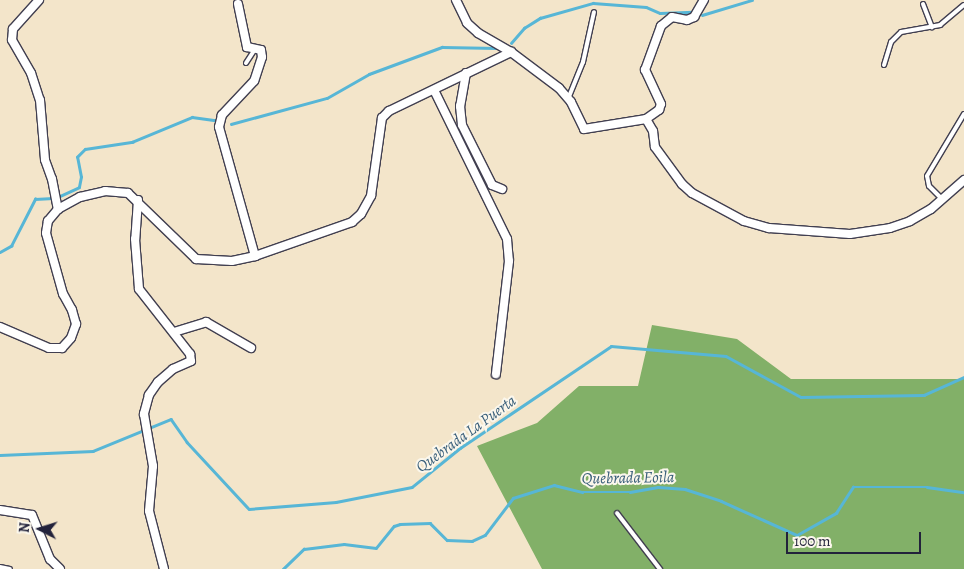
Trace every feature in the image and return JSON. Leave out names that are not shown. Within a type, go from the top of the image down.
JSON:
[{"type":"street","points":[[39,0],[16,25],[12,40],[31,72],[40,100],[45,160],[52,179],[58,209]]},
{"type":"street","points":[[456,0],[467,23],[511,52],[568,99],[584,129],[646,119],[659,110],[661,104],[645,70],[662,26],[672,17],[687,20],[694,17],[704,0]]},
{"type":"street","points":[[238,4],[247,47],[262,53],[254,82],[222,115],[219,127],[255,256]]},
{"type":"street","points":[[0,327],[49,348],[62,348],[71,338],[76,324],[72,310],[62,294],[46,233],[48,221],[58,209],[80,197],[105,191],[128,192],[138,200],[183,250],[196,259],[232,261],[255,256],[352,222],[362,214],[371,196],[382,118],[389,111],[511,52]]},
{"type":"street","points":[[466,73],[460,106],[462,125],[492,185],[502,189]]},
{"type":"street","points":[[434,90],[507,239],[509,261],[496,374]]},
{"type":"street","points":[[646,119],[663,160],[692,193],[744,221],[769,228],[858,233],[910,221],[944,200],[964,180]]},
{"type":"street","points":[[138,200],[135,239],[139,289],[174,332],[190,354],[192,361],[173,369],[158,382],[149,395],[145,423],[153,466],[149,511],[164,569]]},
{"type":"street","points":[[174,332],[206,322],[251,348]]},
{"type":"street","points":[[0,510],[32,516],[50,559],[60,569]]},
{"type":"lane","points":[[923,4],[932,26]]},
{"type":"lane","points":[[884,65],[891,42],[901,32],[940,25],[964,5]]},
{"type":"lane","points":[[568,99],[583,62],[594,12]]},
{"type":"lane","points":[[246,63],[255,49]]},
{"type":"lane","points":[[944,200],[929,186],[927,176],[964,114]]},
{"type":"lane","points":[[617,513],[660,569]]},
{"type":"lane","points":[[0,567],[10,569]]},
{"type":"green space","points":[[652,325],[737,339],[791,379],[964,379],[964,569],[542,569],[477,446],[537,423],[579,386],[638,386]]},
{"type":"waterway","points":[[702,15],[752,0]]},
{"type":"waterway","points":[[511,43],[524,28],[540,18],[593,3],[646,7],[660,13],[693,12]]},
{"type":"waterway","points":[[231,124],[327,98],[369,74],[442,47],[497,48]]},
{"type":"waterway","points":[[58,197],[79,187],[81,177],[77,157],[85,149],[132,142],[192,117],[219,121]]},
{"type":"waterway","points":[[0,252],[11,246],[35,199],[53,198]]},
{"type":"waterway","name":"Quebrada La Puerta","points":[[0,455],[93,451],[171,419],[187,442],[249,509],[336,502],[412,487],[460,448],[611,346],[726,356],[801,397],[924,395],[964,377]]},
{"type":"waterway","name":"Quebrada Eoila","points":[[283,569],[304,549],[344,544],[376,548],[394,526],[400,524],[430,523],[447,540],[472,541],[485,535],[513,498],[554,485],[582,492],[630,492],[658,487],[685,489],[721,501],[797,535],[836,513],[853,487],[927,487],[964,492]]}]
